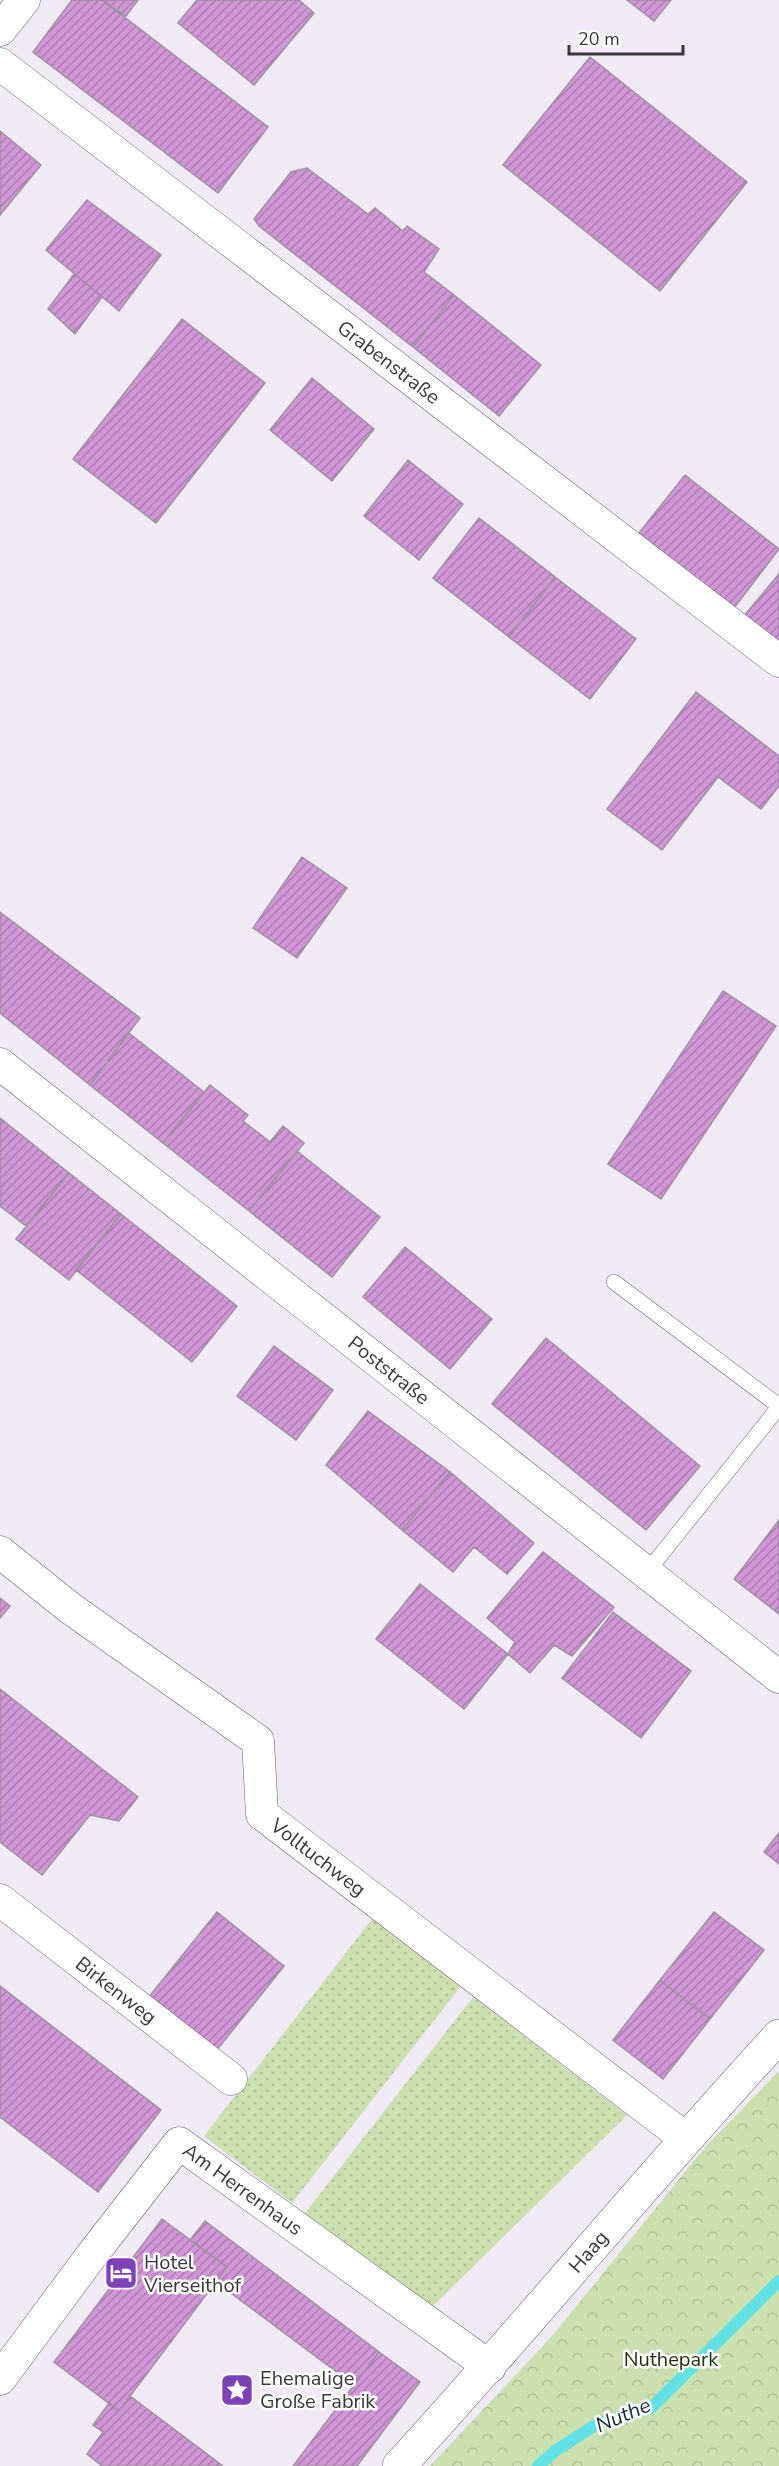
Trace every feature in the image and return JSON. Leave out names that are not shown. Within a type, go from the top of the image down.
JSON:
[{"type":"main road","name":"Haag","points":[[399,2466],[490,2367],[685,2138],[779,2036]]},
{"type":"street","points":[[0,30],[24,0]]},
{"type":"street","name":"Grabenstraße","points":[[0,64],[779,661]]},
{"type":"street","name":"Poststraße","points":[[0,1064],[779,1677]]},
{"type":"street","name":"Volltuchweg","points":[[0,1552],[70,1608],[258,1741],[262,1814],[685,2138]]},
{"type":"street","name":"Birkenweg","points":[[0,1900],[231,2079]]},
{"type":"street","name":"Am Herrenhaus","points":[[0,2379],[91,2256],[179,2143],[490,2367]]},
{"type":"lane","points":[[614,1282],[779,1406],[647,1572]]},
{"type":"green space","points":[[372,1919],[460,1987],[292,2203],[204,2136]]},
{"type":"green space","points":[[473,1997],[627,2115],[430,2309],[305,2213]]},
{"type":"green space","name":"Nuthepark","points":[[779,2071],[779,2466],[430,2466],[553,2335],[706,2146]]},
{"type":"building","points":[[72,0],[102,0],[268,127],[218,193],[33,52]]},
{"type":"building","points":[[102,0],[138,0],[126,16]]},
{"type":"building","points":[[197,0],[299,0],[314,13],[254,85],[178,23]]},
{"type":"building","points":[[627,0],[671,0],[654,21]]},
{"type":"building","points":[[590,57],[747,182],[660,291],[503,165]]},
{"type":"building","points":[[0,131],[41,165],[0,215]]},
{"type":"building","points":[[307,168],[368,214],[375,208],[403,231],[407,226],[439,249],[424,272],[454,295],[413,347],[259,226],[254,219],[291,172]]},
{"type":"building","points":[[87,200],[161,255],[119,311],[46,250]]},
{"type":"building","points":[[74,274],[102,297],[75,334],[48,309]]},
{"type":"building","points":[[454,295],[541,365],[499,416],[413,347]]},
{"type":"building","points":[[182,319],[265,383],[156,523],[73,459]]},
{"type":"building","points":[[312,378],[374,429],[332,481],[270,430]]},
{"type":"building","points":[[408,460],[463,504],[419,560],[364,516]]},
{"type":"building","points":[[685,475],[779,549],[734,608],[639,533]]},
{"type":"building","points":[[479,518],[555,577],[509,637],[433,578]]},
{"type":"building","points":[[779,574],[779,645],[744,616]]},
{"type":"building","points":[[555,577],[636,639],[590,699],[509,637]]},
{"type":"building","points":[[696,692],[779,756],[779,786],[761,809],[718,777],[662,850],[607,809]]},
{"type":"building","points":[[302,857],[347,888],[297,958],[253,928]]},
{"type":"building","points":[[0,912],[140,1018],[90,1085],[0,1013]]},
{"type":"building","points":[[723,991],[776,1026],[661,1199],[608,1164]]},
{"type":"building","points":[[129,1033],[204,1092],[163,1143],[90,1085]]},
{"type":"building","points":[[210,1085],[248,1115],[243,1121],[270,1142],[283,1126],[304,1143],[249,1211],[163,1143]]},
{"type":"building","points":[[0,1118],[69,1173],[26,1226],[0,1206]]},
{"type":"building","points":[[297,1151],[380,1217],[332,1277],[249,1211]]},
{"type":"building","points":[[69,1173],[121,1214],[69,1280],[16,1239]]},
{"type":"building","points":[[121,1214],[237,1306],[192,1362],[76,1270]]},
{"type":"building","points":[[405,1247],[492,1319],[450,1369],[363,1297]]},
{"type":"building","points":[[546,1338],[700,1466],[646,1530],[492,1404]]},
{"type":"building","points":[[274,1346],[333,1390],[296,1440],[237,1396]]},
{"type":"building","points":[[368,1411],[450,1472],[402,1530],[326,1465]]},
{"type":"building","points":[[450,1472],[534,1543],[507,1574],[474,1547],[453,1572],[402,1530]]},
{"type":"building","points":[[779,1520],[779,1614],[734,1579]]},
{"type":"building","points":[[543,1552],[614,1607],[572,1656],[554,1645],[530,1673],[508,1654],[515,1642],[487,1618]]},
{"type":"building","points":[[420,1584],[508,1654],[464,1709],[376,1639]]},
{"type":"building","points":[[0,1598],[10,1606],[0,1618]]},
{"type":"building","points":[[613,1612],[691,1671],[641,1738],[562,1678]]},
{"type":"building","points":[[0,1689],[138,1797],[119,1821],[90,1815],[42,1875],[0,1842]]},
{"type":"building","points":[[779,1833],[779,1864],[764,1852]]},
{"type":"building","points":[[217,1912],[284,1966],[212,2056],[145,2002]]},
{"type":"building","points":[[714,1912],[764,1950],[710,2019],[660,1980]]},
{"type":"building","points":[[660,1980],[710,2019],[663,2079],[613,2040]]},
{"type":"building","points":[[0,1986],[161,2110],[98,2192],[0,2117]]},
{"type":"building","points":[[162,2219],[227,2267],[119,2411],[54,2362]]},
{"type":"building","points":[[205,2221],[379,2352],[354,2385],[216,2282],[227,2267],[190,2240]]},
{"type":"building","points":[[379,2352],[420,2382],[357,2466],[293,2466]]},
{"type":"building","points":[[130,2396],[223,2466],[102,2466],[87,2454],[103,2432],[93,2425],[109,2403],[119,2411]]},
{"type":"waterway","name":"Nuthe","points":[[538,2466],[555,2451],[597,2424],[651,2408],[779,2281]]},
{"type":"place","name":"Hotel Vierseithof","points":[[121,2273]]},
{"type":"place","name":"Ehemalige Große Fabrik","points":[[237,2390]]}]
